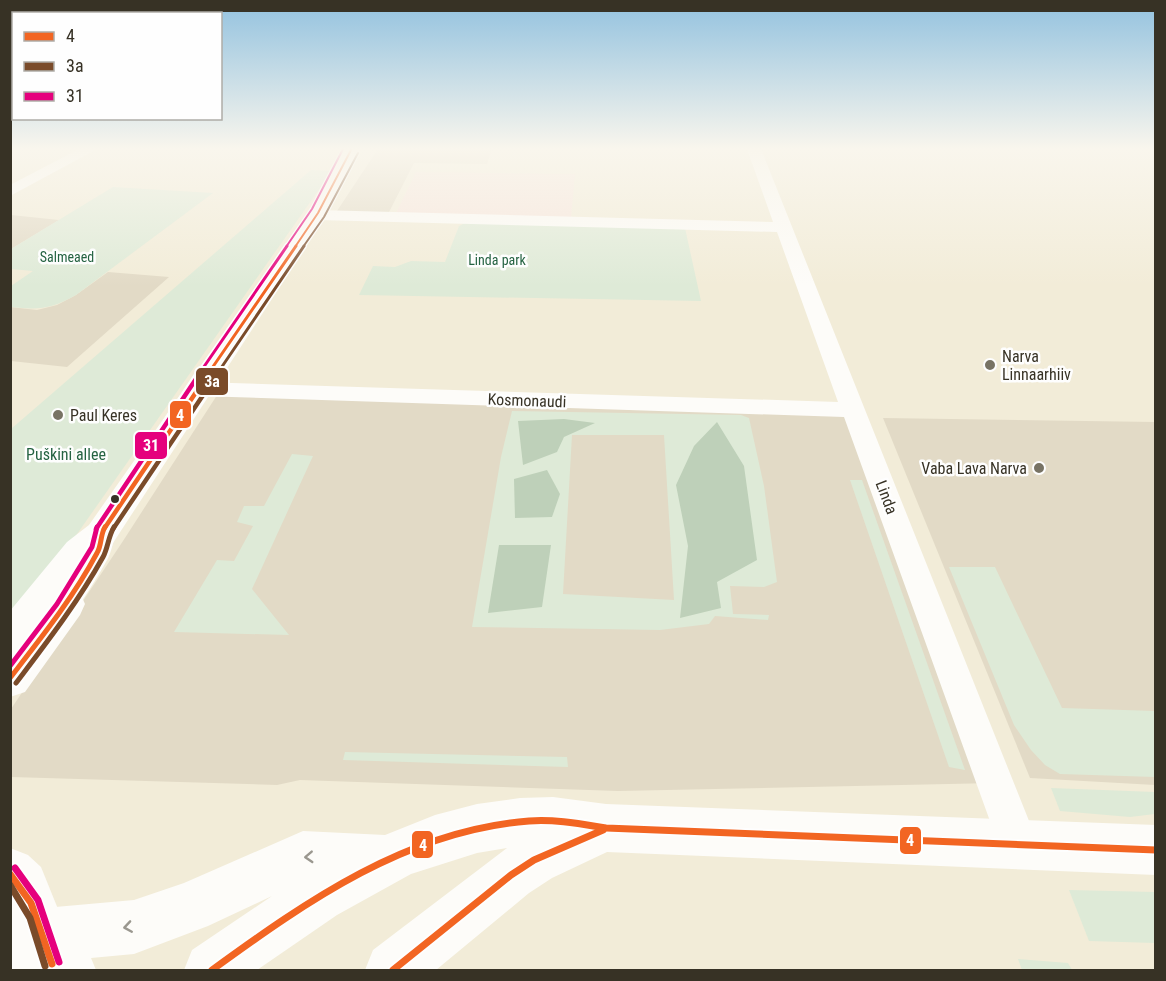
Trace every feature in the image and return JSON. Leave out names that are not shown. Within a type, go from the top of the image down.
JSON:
[{"type":"main road","points":[[10,641],[80,551],[101,534],[317,215],[328,195]]},
{"type":"main road","points":[[10,680],[63,608],[93,560],[99,550],[101,534]]},
{"type":"main road","points":[[212,970],[341,881],[388,860],[478,827],[521,822],[565,822],[606,828],[1155,850]]},
{"type":"main road","points":[[393,970],[526,865],[606,828]]},
{"type":"main road","points":[[10,873],[23,885],[36,953],[134,927],[189,907],[303,856],[388,860]]},
{"type":"street","name":"Linda","points":[[772,195],[1019,846]]},
{"type":"street","points":[[317,215],[784,227]]},
{"type":"street","name":"Kosmonaudi","points":[[199,388],[855,410]]},
{"type":"shaded area","points":[[348,195],[398,195],[387,216],[335,214]]},
{"type":"shaded area","points":[[405,195],[573,195],[571,218],[395,215]]},
{"type":"shaded area","points":[[11,215],[59,220],[11,249]]},
{"type":"shaded area","points":[[108,272],[169,277],[67,367],[11,361],[10,307],[37,310],[57,305],[76,295]]},
{"type":"shaded area","points":[[221,389],[855,410],[995,783],[618,791],[300,780],[277,785],[11,777],[11,709]]},
{"type":"shaded area","points":[[883,418],[1155,422],[1155,785],[1030,778]]},
{"type":"green space","name":"Salmeaed","points":[[100,195],[211,195],[76,295],[45,307],[11,307],[11,286],[33,271],[11,269],[11,249]]},
{"type":"green space","name":"Puškini allee","points":[[282,195],[315,195],[11,628],[11,429]]},
{"type":"green space","name":"Linda park","points":[[465,223],[685,228],[701,301],[359,295],[373,266],[395,267],[411,261],[445,262],[459,226]]},
{"type":"green space","points":[[512,411],[741,415],[749,418],[764,486],[777,582],[764,587],[730,586],[733,614],[769,615],[768,620],[715,616],[709,624],[660,630],[472,627],[501,457]],"holes":[[[572,435],[664,435],[674,600],[563,594]]]},
{"type":"green space","points":[[564,419],[595,423],[564,437],[557,452],[523,465],[518,421]]},
{"type":"green space","points":[[717,422],[744,466],[757,560],[717,582],[721,608],[680,618],[688,546],[676,485],[694,446]]},
{"type":"green space","points":[[292,454],[313,456],[252,589],[289,635],[174,632],[217,560],[234,561],[253,526],[237,522],[244,506],[264,506]]},
{"type":"green space","points":[[547,470],[560,494],[552,517],[515,518],[514,479]]},
{"type":"green space","points":[[850,480],[862,480],[965,770],[949,767]]},
{"type":"green space","points":[[499,545],[551,545],[542,607],[488,613]]},
{"type":"green space","points":[[949,567],[995,567],[1062,708],[1155,711],[1155,777],[1060,774],[1045,765],[1031,750],[1014,725]]},
{"type":"green space","points":[[345,752],[567,757],[568,767],[343,760]]},
{"type":"green space","points":[[1051,788],[1155,792],[1155,814],[1130,817],[1060,811]]},
{"type":"green space","points":[[1069,890],[1155,892],[1155,943],[1089,941]]},
{"type":"green space","points":[[1018,959],[1068,963],[1072,970],[1022,970]]},
{"type":"transit line","name":"31","points":[[10,666],[57,604],[92,547],[94,531],[312,209],[319,195]]},
{"type":"transit line","name":"4","points":[[10,678],[63,608],[99,550],[101,534],[127,493],[318,213],[328,195]]},
{"type":"transit line","name":"3a","points":[[16,683],[69,612],[105,554],[108,537],[133,497],[324,217],[336,195]]},
{"type":"transit line","name":"4","points":[[212,970],[322,895],[400,853],[442,838],[484,827],[529,821],[606,828],[1156,850]]},
{"type":"transit line","name":"4","points":[[393,970],[511,875],[534,860],[603,830]]},
{"type":"transit line","name":"31","points":[[15,868],[38,900],[59,962]]},
{"type":"transit line","name":"4","points":[[10,874],[31,903],[52,964]]},
{"type":"transit line","name":"3a","points":[[10,885],[30,918],[45,966]]},
{"type":"place","name":"Narva Linnaarhiiv","points":[[990,365]]},
{"type":"place","name":"Paul Keres","points":[[58,415]]},
{"type":"place","name":"Vaba Lava Narva","points":[[1039,468]]}]
